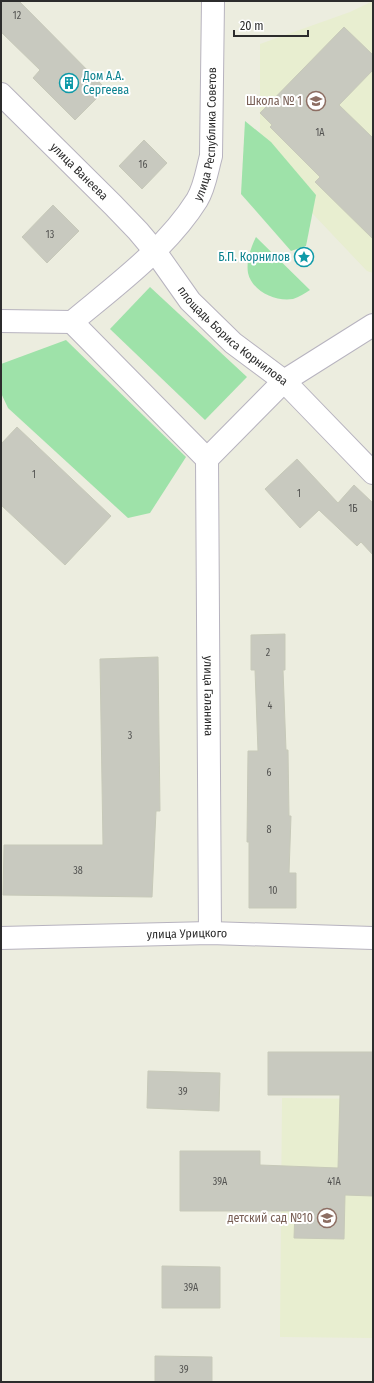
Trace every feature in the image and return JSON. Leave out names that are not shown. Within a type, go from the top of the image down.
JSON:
[{"type":"street","name":"улица Республика Советов","points":[[154,250],[174,229],[197,199],[205,180],[210,156],[212,132],[213,1]]},
{"type":"street","name":"улица Ванеева","points":[[1,94],[113,205],[154,250]]},
{"type":"street","points":[[1,321],[72,322],[154,250]]},
{"type":"street","name":"площадь Бориса Корнилова","points":[[154,250],[190,301],[233,343],[284,381],[207,458]]},
{"type":"street","points":[[72,322],[207,458]]},
{"type":"street","points":[[373,325],[284,381],[373,473]]},
{"type":"street","name":"улица Галанина","points":[[207,458],[210,933]]},
{"type":"street","name":"улица Урицкого","points":[[1,938],[210,933],[373,938]]},
{"type":"shaded area","name":"Школа № 1","points":[[373,1],[373,273],[367,271],[260,158],[260,44],[350,12]]},
{"type":"shaded area","name":"детский сад №10","points":[[282,1098],[373,1099],[373,1338],[280,1337]]},
{"type":"green space","points":[[245,121],[271,142],[316,195],[306,246],[291,251],[241,194]]},
{"type":"green space","points":[[256,237],[310,290],[293,299],[279,299],[259,290],[250,279],[248,273],[248,259]]},
{"type":"green space","points":[[150,287],[247,377],[205,420],[110,329]]},
{"type":"green space","points":[[66,340],[186,457],[150,513],[128,518],[8,408],[1,393],[1,364]]},
{"type":"building","points":[[1,1],[19,1],[106,89],[75,120],[33,78],[40,70],[1,32]]},
{"type":"building","points":[[344,27],[373,55],[373,70],[339,105],[373,138],[373,239],[315,182],[320,177],[270,127],[272,125],[260,113]]},
{"type":"building","points":[[144,140],[167,163],[142,189],[119,166]]},
{"type":"building","points":[[53,205],[79,231],[47,263],[22,237]]},
{"type":"building","points":[[17,427],[111,516],[65,565],[1,505],[1,444]]},
{"type":"building","points":[[297,459],[338,503],[354,485],[373,503],[373,555],[361,542],[357,546],[319,510],[300,528],[265,489]]},
{"type":"building","points":[[285,634],[285,670],[283,670],[286,750],[288,750],[289,816],[291,816],[289,873],[296,873],[296,908],[249,908],[249,842],[247,842],[248,751],[258,751],[255,670],[251,670],[251,635]]},
{"type":"building","points":[[158,657],[160,811],[156,811],[152,897],[3,895],[4,845],[103,845],[100,659]]},
{"type":"building","points":[[268,1052],[373,1052],[373,1196],[345,1195],[344,1239],[294,1238],[295,1211],[180,1211],[180,1151],[260,1151],[260,1165],[338,1168],[340,1095],[268,1095]]},
{"type":"building","points":[[148,1071],[220,1073],[219,1111],[147,1108]]},
{"type":"building","points":[[162,1266],[220,1267],[220,1308],[162,1308]]},
{"type":"building","points":[[155,1356],[212,1357],[212,1382],[155,1382]]},
{"type":"place","name":"Дом А.А. Сергеева","points":[[69,83]]},
{"type":"place","name":"Школа № 1","points":[[316,101]]},
{"type":"place","name":"Б.П. Корнилов","points":[[304,257]]},
{"type":"place","name":"детский сад №10","points":[[327,1218]]}]
